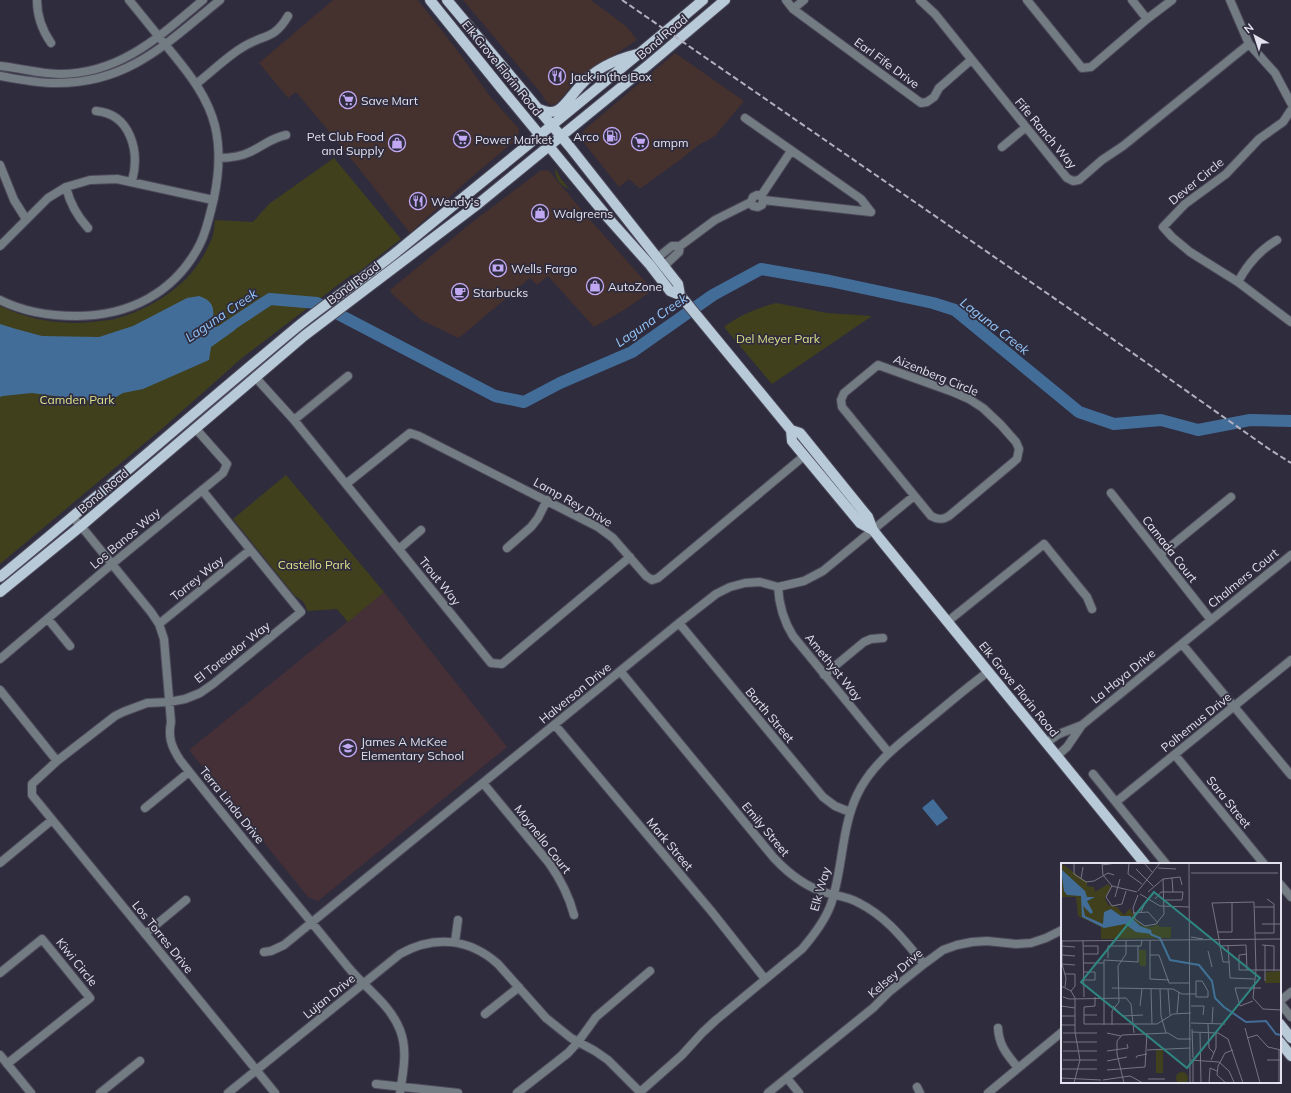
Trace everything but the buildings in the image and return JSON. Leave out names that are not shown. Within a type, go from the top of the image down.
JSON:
[{"type":"main road","name":"Elk Grove Florin Road","points":[[430,0],[609,219],[650,264],[670,291],[680,295],[791,430],[800,433],[868,517],[873,530],[1143,863]]},
{"type":"main road","points":[[439,0],[443,5],[453,8]]},
{"type":"main road","name":"Elk Grove Florin Road","points":[[447,0],[537,108],[678,284],[680,295]]},
{"type":"main road","name":"Bond Road","points":[[0,577],[73,518],[299,325],[356,283],[540,136],[703,0]]},
{"type":"main road","points":[[703,19],[711,5],[716,0]]},
{"type":"main road","name":"Bond Road","points":[[0,592],[81,526],[304,336],[478,204],[725,0]]},
{"type":"main road","points":[[537,108],[547,112],[560,109],[582,83],[597,72],[620,58],[641,52]]},
{"type":"main road","points":[[359,295],[376,274],[408,248],[410,245],[409,241]]},
{"type":"main road","points":[[633,247],[636,246],[643,250],[658,268],[660,262]]},
{"type":"main road","name":"Elk Grove Florin Road","points":[[791,430],[792,441],[804,456],[860,524],[873,530]]},
{"type":"main road","points":[[1281,1025],[1291,1038]]},
{"type":"main road","points":[[1281,1043],[1291,1056]]},
{"type":"street","points":[[37,0],[39,18],[45,35],[51,43]]},
{"type":"street","points":[[0,300],[35,313],[65,316],[98,316],[116,312],[134,306],[162,290],[185,267],[200,244],[209,219],[218,178],[219,158],[217,134],[212,116],[205,99],[196,84],[129,0]]},
{"type":"street","points":[[0,66],[62,74],[82,72],[113,64],[128,57],[159,36],[203,0]]},
{"type":"street","points":[[0,76],[41,82],[65,83],[85,82],[113,75],[142,60],[165,44],[220,0]]},
{"type":"street","name":"Earl Fife Drive","points":[[786,0],[793,9],[921,103],[927,102],[934,97],[939,88],[971,60]]},
{"type":"street","points":[[793,9],[804,0]]},
{"type":"street","name":"Fife Ranch Way","points":[[920,0],[935,14],[1067,178],[1073,181],[1079,180],[1102,160],[1123,146],[1249,44]]},
{"type":"street","points":[[1027,0],[1082,68],[1091,67],[1147,19],[1172,0]]},
{"type":"street","points":[[1132,0],[1147,19]]},
{"type":"street","points":[[1230,0],[1249,44],[1274,73],[1291,103]]},
{"type":"street","points":[[196,84],[243,47],[271,35],[278,30],[288,16]]},
{"type":"street","name":"Dever Circle","points":[[1291,110],[1283,122],[1259,139],[1226,174],[1185,204],[1163,228],[1190,252],[1238,282],[1291,322]]},
{"type":"street","points":[[96,111],[111,114],[117,118],[127,130],[133,144],[136,158],[132,181]]},
{"type":"street","points":[[660,262],[679,252],[680,246],[715,220],[751,202],[752,197],[757,195],[762,198],[871,212],[861,198],[745,118]]},
{"type":"street","points":[[1002,146],[1026,127]]},
{"type":"street","points":[[219,158],[243,155],[271,140],[286,135]]},
{"type":"street","points":[[762,198],[792,151]]},
{"type":"street","points":[[0,165],[14,200],[26,219]]},
{"type":"street","points":[[0,246],[48,198],[66,187],[82,182],[99,179],[132,181],[213,200]]},
{"type":"street","points":[[66,187],[73,209],[88,228]]},
{"type":"street","points":[[1238,282],[1246,267],[1256,255],[1277,240]]},
{"type":"street","name":"Aizenberg Circle","points":[[878,365],[969,399],[993,417],[1016,442],[1019,449],[1018,456],[1014,462],[946,518],[939,519],[932,516],[914,496],[842,407],[841,400],[844,393],[878,365]]},
{"type":"street","points":[[294,420],[348,376]]},
{"type":"street","name":"Trout Way","points":[[256,378],[294,420],[491,663],[502,664],[630,558]]},
{"type":"street","name":"Los Banos Way","points":[[0,659],[112,564],[223,473],[227,464],[196,429]]},
{"type":"street","name":"Lamp Rey Drive","points":[[346,484],[410,433],[419,436],[547,500],[604,531],[646,576],[652,580],[658,578],[804,456]]},
{"type":"street","name":"El Toreador Way","points":[[32,795],[32,784],[57,761],[112,718],[147,703],[169,702],[185,699],[207,689],[301,612],[202,490]]},
{"type":"street","name":"Camada Court","points":[[1111,493],[1211,620]]},
{"type":"street","points":[[873,530],[914,496]]},
{"type":"street","points":[[1160,555],[1231,497]]},
{"type":"street","points":[[507,548],[531,527],[538,518],[547,500]]},
{"type":"street","name":"Terra Linda Drive","points":[[73,518],[151,612],[159,624],[164,639],[169,702],[170,740],[176,753],[189,772],[312,923],[352,972],[388,1010],[397,1024],[405,1054],[401,1090]]},
{"type":"street","points":[[398,549],[422,530]]},
{"type":"street","name":"Halverson Drive","points":[[264,952],[271,951],[284,945],[312,923],[716,594],[730,587],[745,583],[760,582],[778,587],[804,581],[818,574],[873,530]]},
{"type":"street","points":[[947,622],[1044,544],[1087,597],[1092,609]]},
{"type":"street","name":"Torrey Way","points":[[159,624],[250,550]]},
{"type":"street","name":"Chalmers Court","points":[[1211,620],[1291,554]]},
{"type":"street","name":"Amethyst Way","points":[[778,587],[781,609],[789,630],[793,636],[889,753]]},
{"type":"street","points":[[48,619],[70,646]]},
{"type":"street","name":"La Haya Drive","points":[[1046,744],[1059,734],[1082,725],[1211,620]]},
{"type":"street","name":"Barth Street","points":[[679,623],[823,797],[834,806],[850,812]]},
{"type":"street","points":[[824,675],[864,642],[871,639],[883,638]]},
{"type":"street","points":[[1182,644],[1291,775]]},
{"type":"street","name":"Polhemus Drive","points":[[1116,802],[1291,660]]},
{"type":"street","name":"Emily Street","points":[[621,672],[784,869],[803,883],[817,889],[851,899],[875,912],[896,930],[924,964]]},
{"type":"street","name":"Elk Way","points":[[640,1093],[682,1055],[716,1020],[802,949],[812,937],[825,918],[834,894],[850,812],[856,795],[865,780],[875,766],[889,753],[988,672]]},
{"type":"street","points":[[0,690],[57,761]]},
{"type":"street","name":"Mark Street","points":[[555,725],[712,912],[765,979]]},
{"type":"street","points":[[1057,756],[1067,747],[1082,725]]},
{"type":"street","name":"Sara Street","points":[[1175,755],[1263,863]]},
{"type":"street","points":[[145,808],[189,772]]},
{"type":"street","points":[[1093,774],[1165,863]]},
{"type":"street","name":"Moynello Court","points":[[483,784],[558,876],[566,891],[574,915]]},
{"type":"street","name":"Los Torres Drive","points":[[32,795],[275,1093]]},
{"type":"street","points":[[0,863],[52,820]]},
{"type":"street","points":[[1281,885],[1291,897]]},
{"type":"street","points":[[145,934],[186,900]]},
{"type":"street","points":[[455,942],[458,920]]},
{"type":"street","name":"Kelsey Drive","points":[[768,1093],[873,1008],[889,992],[943,950],[964,943],[987,941],[1024,944],[1046,938],[1061,930]]},
{"type":"street","name":"Kiwi Circle","points":[[0,973],[42,939],[90,998],[7,1064]]},
{"type":"street","name":"Lujan Drive","points":[[228,1093],[394,959],[408,950],[431,942],[455,942],[471,946],[489,956],[558,1029],[608,1060],[640,1093]]},
{"type":"street","points":[[517,1093],[568,1053],[596,1017],[650,971]]},
{"type":"street","points":[[485,1014],[519,987]]},
{"type":"street","points":[[1281,1001],[1291,992]]},
{"type":"street","points":[[1281,1003],[1291,1017]]},
{"type":"street","points":[[998,1028],[1000,1043],[1018,1068]]},
{"type":"street","points":[[988,1093],[1061,1033]]},
{"type":"street","points":[[0,1055],[31,1093]]},
{"type":"street","points":[[100,1093],[140,1061]]},
{"type":"street","points":[[787,1078],[799,1093]]},
{"type":"street","points":[[376,1084],[401,1090],[458,1093]]},
{"type":"shaded area","points":[[333,0],[418,0],[460,54],[489,95],[519,129],[518,138],[466,182],[410,233],[296,92],[288,98],[259,63]]},
{"type":"shaded area","points":[[463,0],[591,0],[627,27],[637,40],[590,71],[573,84],[556,104],[550,105]]},
{"type":"shaded area","points":[[675,53],[744,101],[715,136],[697,146],[641,188],[629,179],[619,187],[581,139],[581,135],[585,129]]},
{"type":"shaded area","points":[[540,171],[549,171],[653,290],[624,310],[594,327],[548,276],[537,285],[530,278],[459,338],[421,320],[392,294],[390,290],[471,223]]},
{"type":"shaded area","name":"James A McKee Elementary School","points":[[384,592],[507,747],[318,901],[308,897],[189,750]]},
{"type":"green space","name":"Camden Park","points":[[334,158],[401,239],[242,358],[164,427],[0,564],[0,306],[36,319],[74,323],[114,319],[138,311],[168,294],[192,272],[206,252],[210,243],[215,220],[253,222],[269,204]]},
{"type":"green space","points":[[555,168],[561,179],[570,190],[559,182],[556,176]]},
{"type":"green space","name":"Del Meyer Park","points":[[776,303],[827,313],[872,316],[772,384],[724,327],[749,312]]},
{"type":"green space","name":"Castello Park","points":[[286,475],[384,592],[348,622],[337,609],[307,611],[303,602],[295,596],[233,519]]},
{"type":"water","points":[[199,296],[208,300],[212,306],[212,324],[216,327],[230,320],[239,319],[235,330],[211,347],[209,360],[143,389],[123,393],[106,403],[32,393],[0,397],[0,324],[42,336],[99,337],[133,326],[187,298]]},
{"type":"water","points":[[933,799],[948,818],[937,826],[922,808]]},
{"type":"waterway","name":"Laguna Creek","points":[[226,328],[270,299],[317,303],[495,396],[524,402],[560,383],[632,352],[713,295],[761,269],[830,281],[933,303],[955,310],[1079,412],[1114,424],[1161,420],[1198,430],[1250,420],[1291,421]]},
{"type":"railway","points":[[622,0],[1291,463]]},
{"type":"place","name":"Jack in the Box","points":[[557,76]]},
{"type":"place","name":"Save Mart","points":[[348,100]]},
{"type":"place","name":"Arco","points":[[612,136]]},
{"type":"place","name":"Power Market","points":[[462,139]]},
{"type":"place","name":"ampm","points":[[640,142]]},
{"type":"place","name":"Pet Club Food and Supply","points":[[397,143]]},
{"type":"place","name":"Wendy's","points":[[418,201]]},
{"type":"place","name":"Walgreens","points":[[540,213]]},
{"type":"place","name":"Wells Fargo","points":[[498,268]]},
{"type":"place","name":"AutoZone","points":[[595,286]]},
{"type":"place","name":"Starbucks","points":[[460,292]]},
{"type":"place","name":"James A McKee Elementary School","points":[[348,748]]}]
